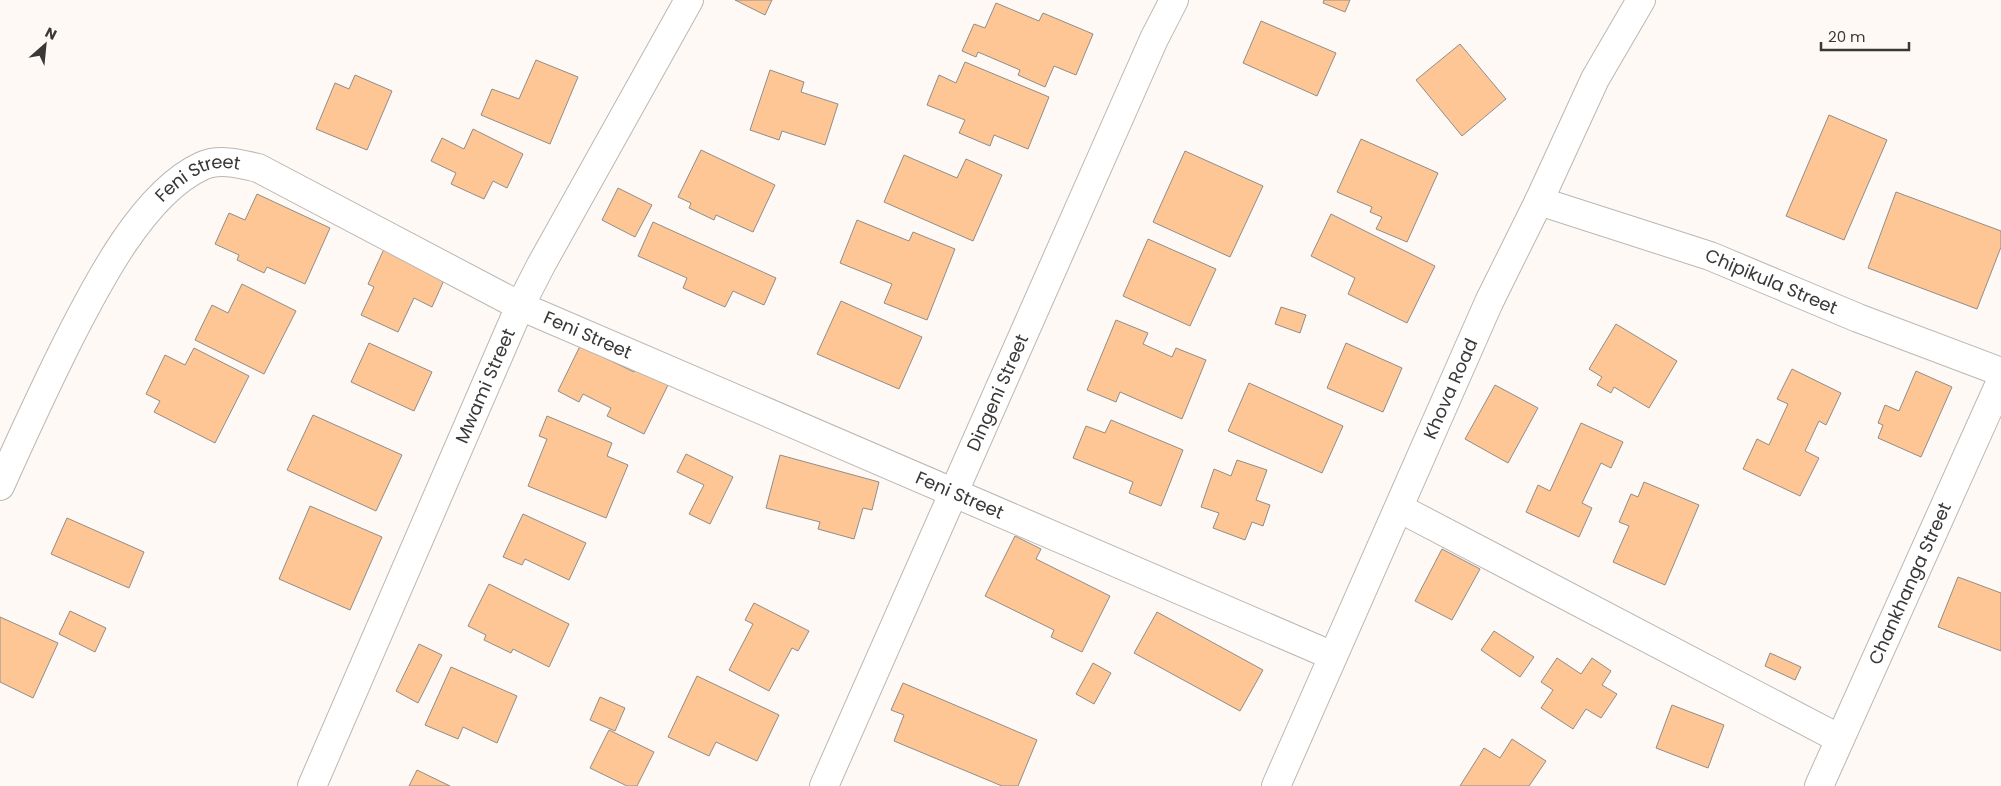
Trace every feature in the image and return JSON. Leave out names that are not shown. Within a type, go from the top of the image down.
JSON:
[{"type":"street","name":"Mwami Street","points":[[312,786],[520,306],[689,0]]},
{"type":"street","name":"Dingeni Street","points":[[824,786],[1154,39],[1174,0]]},
{"type":"street","name":"Khova Road","points":[[1276,786],[1489,302],[1539,201],[1595,79],[1641,0]]},
{"type":"street","name":"Feni Street","points":[[0,486],[89,300],[114,257],[159,199],[188,174],[204,165],[222,162],[258,168],[520,306],[1333,656]]},
{"type":"street","name":"Chipikula Street","points":[[1539,201],[1710,256],[1858,318],[2001,372]]},
{"type":"street","name":"Chankhanga Street","points":[[1819,786],[2001,381]]},
{"type":"street","points":[[1399,508],[1840,739]]},
{"type":"building","points":[[735,0],[772,0],[765,15]]},
{"type":"building","points":[[1324,0],[1350,0],[1345,12],[1323,3]]},
{"type":"building","points":[[996,3],[1039,21],[1043,13],[1093,34],[1076,75],[1054,66],[1045,87],[1018,75],[1020,70],[978,52],[976,57],[962,51],[974,24],[985,28]]},
{"type":"building","points":[[1261,21],[1336,53],[1317,96],[1243,63]]},
{"type":"building","points":[[1460,44],[1506,99],[1462,136],[1416,80]]},
{"type":"building","points":[[536,60],[578,77],[550,144],[481,115],[492,89],[519,99]]},
{"type":"building","points":[[965,62],[1049,97],[1028,149],[994,135],[990,146],[959,133],[965,120],[927,105],[939,75],[956,83]]},
{"type":"building","points":[[770,70],[804,82],[801,92],[838,104],[825,145],[782,131],[779,140],[750,130]]},
{"type":"building","points":[[355,75],[392,91],[367,150],[316,129],[335,83],[349,89]]},
{"type":"building","points":[[1829,115],[1887,140],[1844,240],[1786,216]]},
{"type":"building","points":[[473,129],[523,154],[507,188],[493,181],[484,199],[451,184],[456,173],[431,161],[442,138],[464,149]]},
{"type":"building","points":[[1361,139],[1438,173],[1407,242],[1376,229],[1382,217],[1370,212],[1372,207],[1337,192]]},
{"type":"building","points":[[701,150],[775,185],[753,232],[716,215],[714,220],[689,208],[691,203],[678,197]]},
{"type":"building","points":[[1185,151],[1263,186],[1230,257],[1153,222]]},
{"type":"building","points":[[904,155],[957,178],[966,159],[1002,175],[973,241],[884,202]]},
{"type":"building","points":[[618,188],[652,205],[635,237],[602,220]]},
{"type":"building","points":[[1896,192],[2001,231],[2001,247],[1977,309],[1868,268]]},
{"type":"building","points":[[257,194],[330,228],[305,284],[267,267],[264,273],[237,260],[239,255],[215,244],[229,213],[245,220]]},
{"type":"building","points":[[1331,214],[1435,266],[1407,323],[1348,294],[1355,278],[1311,256]]},
{"type":"building","points":[[857,220],[909,241],[913,232],[955,249],[927,320],[884,303],[892,284],[840,263]]},
{"type":"building","points":[[653,222],[776,278],[764,305],[733,291],[725,307],[683,288],[687,278],[638,256]]},
{"type":"building","points":[[1148,239],[1216,269],[1190,326],[1123,296]]},
{"type":"building","points":[[384,249],[445,278],[432,307],[414,298],[398,332],[361,315],[374,287],[368,284]]},
{"type":"building","points":[[242,284],[296,311],[264,374],[195,340],[212,305],[228,313]]},
{"type":"building","points":[[841,301],[922,337],[899,389],[817,354]]},
{"type":"building","points":[[1281,307],[1306,315],[1300,333],[1275,324]]},
{"type":"building","points":[[1116,320],[1148,333],[1143,344],[1172,357],[1176,348],[1206,360],[1182,419],[1120,392],[1116,402],[1087,390]]},
{"type":"building","points":[[1616,324],[1677,361],[1649,408],[1614,387],[1611,393],[1597,385],[1602,377],[1589,369]]},
{"type":"building","points":[[583,340],[605,358],[634,372],[636,367],[669,383],[644,434],[607,416],[611,408],[583,394],[579,402],[558,391]]},
{"type":"building","points":[[369,343],[432,372],[414,411],[351,382]]},
{"type":"building","points":[[1346,343],[1402,368],[1383,412],[1327,388]]},
{"type":"building","points":[[194,348],[249,376],[215,443],[154,412],[160,401],[146,394],[165,355],[185,365]]},
{"type":"building","points":[[1792,369],[1841,393],[1826,425],[1819,421],[1805,451],[1819,458],[1800,496],[1743,469],[1757,439],[1769,445],[1788,404],[1777,399]]},
{"type":"building","points":[[1916,371],[1952,387],[1921,457],[1878,438],[1883,425],[1878,423],[1885,405],[1899,411]]},
{"type":"building","points":[[1249,383],[1343,426],[1322,473],[1228,431]]},
{"type":"building","points":[[1495,385],[1538,408],[1508,463],[1465,439]]},
{"type":"building","points":[[313,415],[402,455],[376,511],[287,470]]},
{"type":"building","points":[[547,416],[612,443],[607,456],[628,465],[606,518],[528,486],[547,439],[539,436]]},
{"type":"building","points":[[1111,420],[1183,450],[1161,506],[1129,493],[1133,482],[1073,458],[1086,426],[1105,433]]},
{"type":"building","points":[[1581,423],[1623,442],[1611,468],[1601,463],[1582,503],[1592,508],[1579,537],[1526,512],[1538,485],[1550,491]]},
{"type":"building","points":[[686,454],[733,477],[710,524],[689,514],[704,485],[677,472]]},
{"type":"building","points":[[780,455],[879,482],[872,510],[863,508],[854,539],[818,529],[820,522],[766,508]]},
{"type":"building","points":[[1237,460],[1267,470],[1256,500],[1270,505],[1263,526],[1252,522],[1245,540],[1213,528],[1219,513],[1201,507],[1214,469],[1231,476]]},
{"type":"building","points":[[1644,482],[1699,505],[1665,585],[1613,562],[1629,526],[1619,522],[1631,494],[1638,497]]},
{"type":"building","points":[[310,506],[382,537],[350,610],[279,579]]},
{"type":"building","points":[[523,514],[586,543],[569,580],[525,559],[522,565],[503,557]]},
{"type":"building","points":[[67,518],[144,552],[129,588],[51,554]]},
{"type":"building","points":[[1015,536],[1041,549],[1036,559],[1110,596],[1082,652],[1051,637],[1054,630],[985,596]]},
{"type":"building","points":[[1442,549],[1480,569],[1452,620],[1415,601]]},
{"type":"building","points":[[1958,577],[2001,593],[2001,651],[1938,627]]},
{"type":"building","points":[[489,584],[569,624],[549,667],[513,649],[511,653],[484,640],[486,635],[468,626]]},
{"type":"building","points":[[754,603],[809,631],[798,651],[792,648],[769,691],[729,670],[753,624],[745,620]]},
{"type":"building","points":[[70,611],[106,628],[95,652],[59,634]]},
{"type":"building","points":[[1157,612],[1263,670],[1240,711],[1134,653]]},
{"type":"building","points":[[0,617],[58,643],[33,698],[0,682]]},
{"type":"building","points":[[1494,631],[1534,657],[1520,677],[1481,650]]},
{"type":"building","points":[[419,644],[442,655],[418,703],[396,691]]},
{"type":"building","points":[[1770,653],[1801,667],[1795,680],[1765,666]]},
{"type":"building","points":[[1557,658],[1581,674],[1592,658],[1611,671],[1602,685],[1617,694],[1601,718],[1586,709],[1573,729],[1541,708],[1553,690],[1541,682]]},
{"type":"building","points":[[1093,663],[1111,673],[1094,704],[1076,694]]},
{"type":"building","points":[[451,667],[517,696],[497,743],[463,727],[458,739],[425,725]]},
{"type":"building","points":[[697,676],[779,715],[757,761],[716,742],[709,756],[668,737]]},
{"type":"building","points":[[903,683],[1037,740],[1018,786],[1002,786],[894,741],[904,715],[891,710]]},
{"type":"building","points":[[600,697],[625,708],[615,731],[590,720]]},
{"type":"building","points":[[1672,705],[1724,725],[1708,768],[1656,748]]},
{"type":"building","points":[[609,730],[654,752],[637,786],[627,786],[590,768]]},
{"type":"building","points":[[1512,739],[1546,761],[1529,786],[1460,786],[1484,748],[1500,758]]},
{"type":"building","points":[[417,770],[450,786],[409,786]]}]
